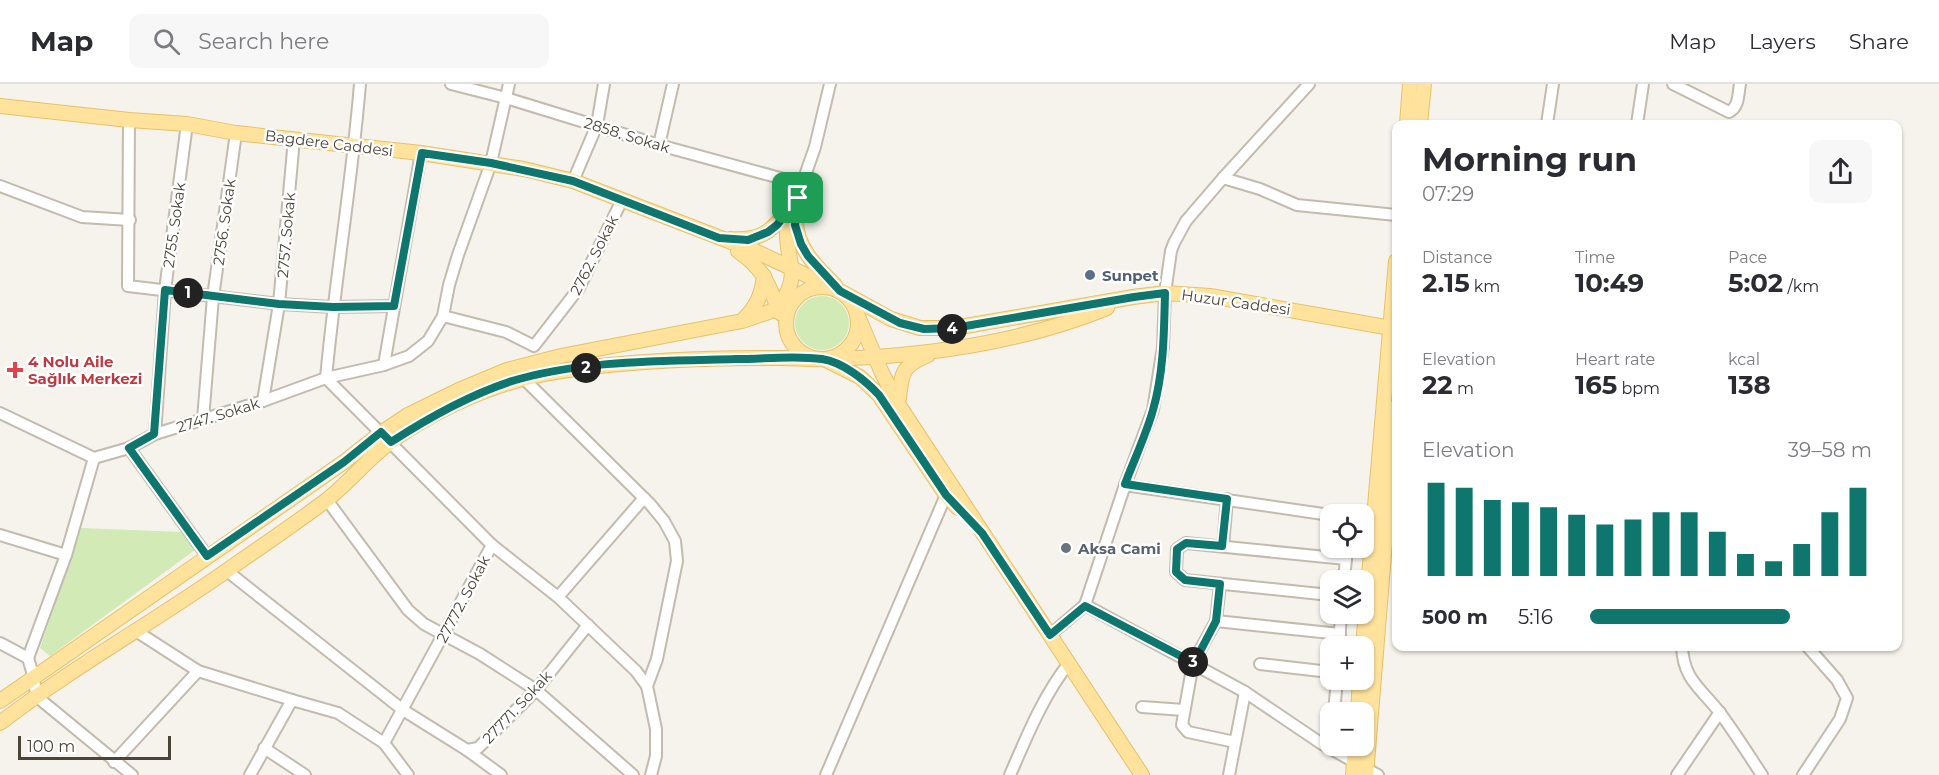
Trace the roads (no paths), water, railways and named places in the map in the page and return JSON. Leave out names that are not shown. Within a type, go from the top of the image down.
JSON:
[{"type":"main road","points":[[1407,120],[1410,84]]},
{"type":"main road","points":[[1420,120],[1424,84]]},
{"type":"main road","name":"Bagdere Caddesi","points":[[0,105],[129,120],[187,124],[236,133],[422,153],[491,163],[573,181],[719,238]]},
{"type":"main road","points":[[719,238],[748,240],[768,232],[777,225],[798,198]]},
{"type":"main road","points":[[778,307],[790,288],[792,268],[788,224],[798,198]]},
{"type":"main road","points":[[798,198],[795,225],[801,244],[814,262],[851,301],[898,404],[949,490]]},
{"type":"main road","points":[[719,238],[755,263],[764,276],[789,339],[797,350],[852,372],[867,382],[879,395],[982,533],[1142,775]]},
{"type":"main road","name":"Huzur Caddesi","points":[[719,238],[792,268],[896,321],[915,327],[939,330],[1165,293],[1210,296],[1391,328]]},
{"type":"main road","points":[[742,321],[758,302],[764,276]]},
{"type":"main road","points":[[0,723],[36,696],[226,571],[327,500],[408,415],[507,370],[561,356],[742,321],[778,307],[806,290],[819,286],[840,291]]},
{"type":"main road","points":[[0,700],[344,462],[386,437],[509,382],[554,372],[654,361],[824,359],[940,350],[1002,340],[1070,323],[1134,297]]},
{"type":"main road","points":[[785,325],[787,311],[794,298]]},
{"type":"main road","points":[[824,359],[838,356],[849,347],[858,328],[857,314]]},
{"type":"main road","points":[[1370,504],[1392,315]]},
{"type":"main road","points":[[898,404],[906,368],[911,362],[940,350]]},
{"type":"main road","points":[[1363,771],[1392,518]]},
{"type":"main road","points":[[1363,636],[1366,558]]},
{"type":"main road","points":[[1358,756],[1363,771]]},
{"type":"street","points":[[360,84],[355,147],[333,307],[326,378],[492,545]]},
{"type":"street","name":"2858. Sokak","points":[[451,84],[802,184]]},
{"type":"street","points":[[509,84],[491,163],[458,255],[443,316],[506,332],[534,346],[540,361]]},
{"type":"street","points":[[573,181],[597,125],[604,84]]},
{"type":"street","points":[[659,145],[674,84]]},
{"type":"street","points":[[798,198],[815,147],[829,84]]},
{"type":"street","points":[[1050,635],[1085,606],[1125,484],[1153,410],[1163,347],[1165,293],[1171,251],[1178,236],[1186,221],[1223,178],[1309,84]]},
{"type":"street","points":[[1548,120],[1553,84]]},
{"type":"street","points":[[1638,120],[1643,84]]},
{"type":"street","points":[[1673,84],[1729,112],[1734,110],[1740,84]]},
{"type":"street","points":[[129,120],[128,286],[279,304],[333,307],[394,306]]},
{"type":"street","name":"2755. Sokak","points":[[154,434],[165,290],[187,124]]},
{"type":"street","name":"2756. Sokak","points":[[203,419],[213,297],[236,133]]},
{"type":"street","name":"2757. Sokak","points":[[263,401],[279,304],[294,139]]},
{"type":"street","points":[[384,366],[422,153]]},
{"type":"street","points":[[1223,178],[1260,189],[1297,205],[1392,216]]},
{"type":"street","points":[[0,186],[82,217],[130,220]]},
{"type":"street","name":"2762. Sokak","points":[[534,346],[579,288],[622,200]]},
{"type":"street","name":"2747. Sokak","points":[[94,458],[129,448],[154,434],[263,401],[326,378],[384,366],[409,356],[428,341],[443,316]]},
{"type":"street","points":[[524,379],[644,498],[664,521],[675,541],[677,561],[657,659],[647,686],[656,729],[656,756],[651,775]]},
{"type":"street","points":[[0,413],[94,458],[66,555],[28,658],[36,696],[132,775]]},
{"type":"street","points":[[129,448],[207,556]]},
{"type":"street","points":[[1125,484],[1320,513]]},
{"type":"street","points":[[826,775],[949,490]]},
{"type":"street","points":[[558,597],[644,498]]},
{"type":"street","points":[[1222,546],[1227,499]]},
{"type":"street","points":[[327,500],[408,610],[424,624],[480,654],[536,690],[633,775]]},
{"type":"street","points":[[0,535],[66,555]]},
{"type":"street","points":[[1320,552],[1184,543],[1177,549],[1176,572],[1183,579],[1320,594]]},
{"type":"street","name":"27772. Sokak","points":[[384,743],[492,545],[558,597],[636,671],[647,686]]},
{"type":"street","name":"27771. Sokak","points":[[226,571],[403,710],[466,750],[478,748],[536,690],[588,625]]},
{"type":"street","points":[[1220,584],[1216,621],[1194,663],[1182,725],[1186,731],[1235,742]]},
{"type":"street","points":[[1085,606],[1245,692],[1320,740]]},
{"type":"street","points":[[1216,621],[1340,634],[1340,624]]},
{"type":"street","points":[[136,631],[198,672],[338,713],[384,743],[408,775]]},
{"type":"street","points":[[0,643],[28,658]]},
{"type":"street","points":[[1683,651],[1688,675],[1720,712],[1762,775]]},
{"type":"street","points":[[1803,775],[1840,719],[1847,698],[1837,680],[1811,651]]},
{"type":"street","points":[[1010,775],[1055,681],[1069,663]]},
{"type":"street","points":[[1260,664],[1320,671]]},
{"type":"street","points":[[114,762],[198,672]]},
{"type":"street","points":[[1229,775],[1245,692]]},
{"type":"street","points":[[250,775],[292,700]]},
{"type":"street","points":[[1142,707],[1184,710]]},
{"type":"street","points":[[1677,775],[1720,712]]},
{"type":"street","points":[[264,748],[305,775]]},
{"type":"street","points":[[466,750],[501,775]]},
{"type":"street","points":[[1343,756],[1363,771]]},
{"type":"place","name":"Sunpet","points":[[1090,275]]},
{"type":"place","name":"4 Nolu Aile Sağlık Merkezi","points":[[15,370]]},
{"type":"place","name":"Aksa Cami","points":[[1066,548]]}]
